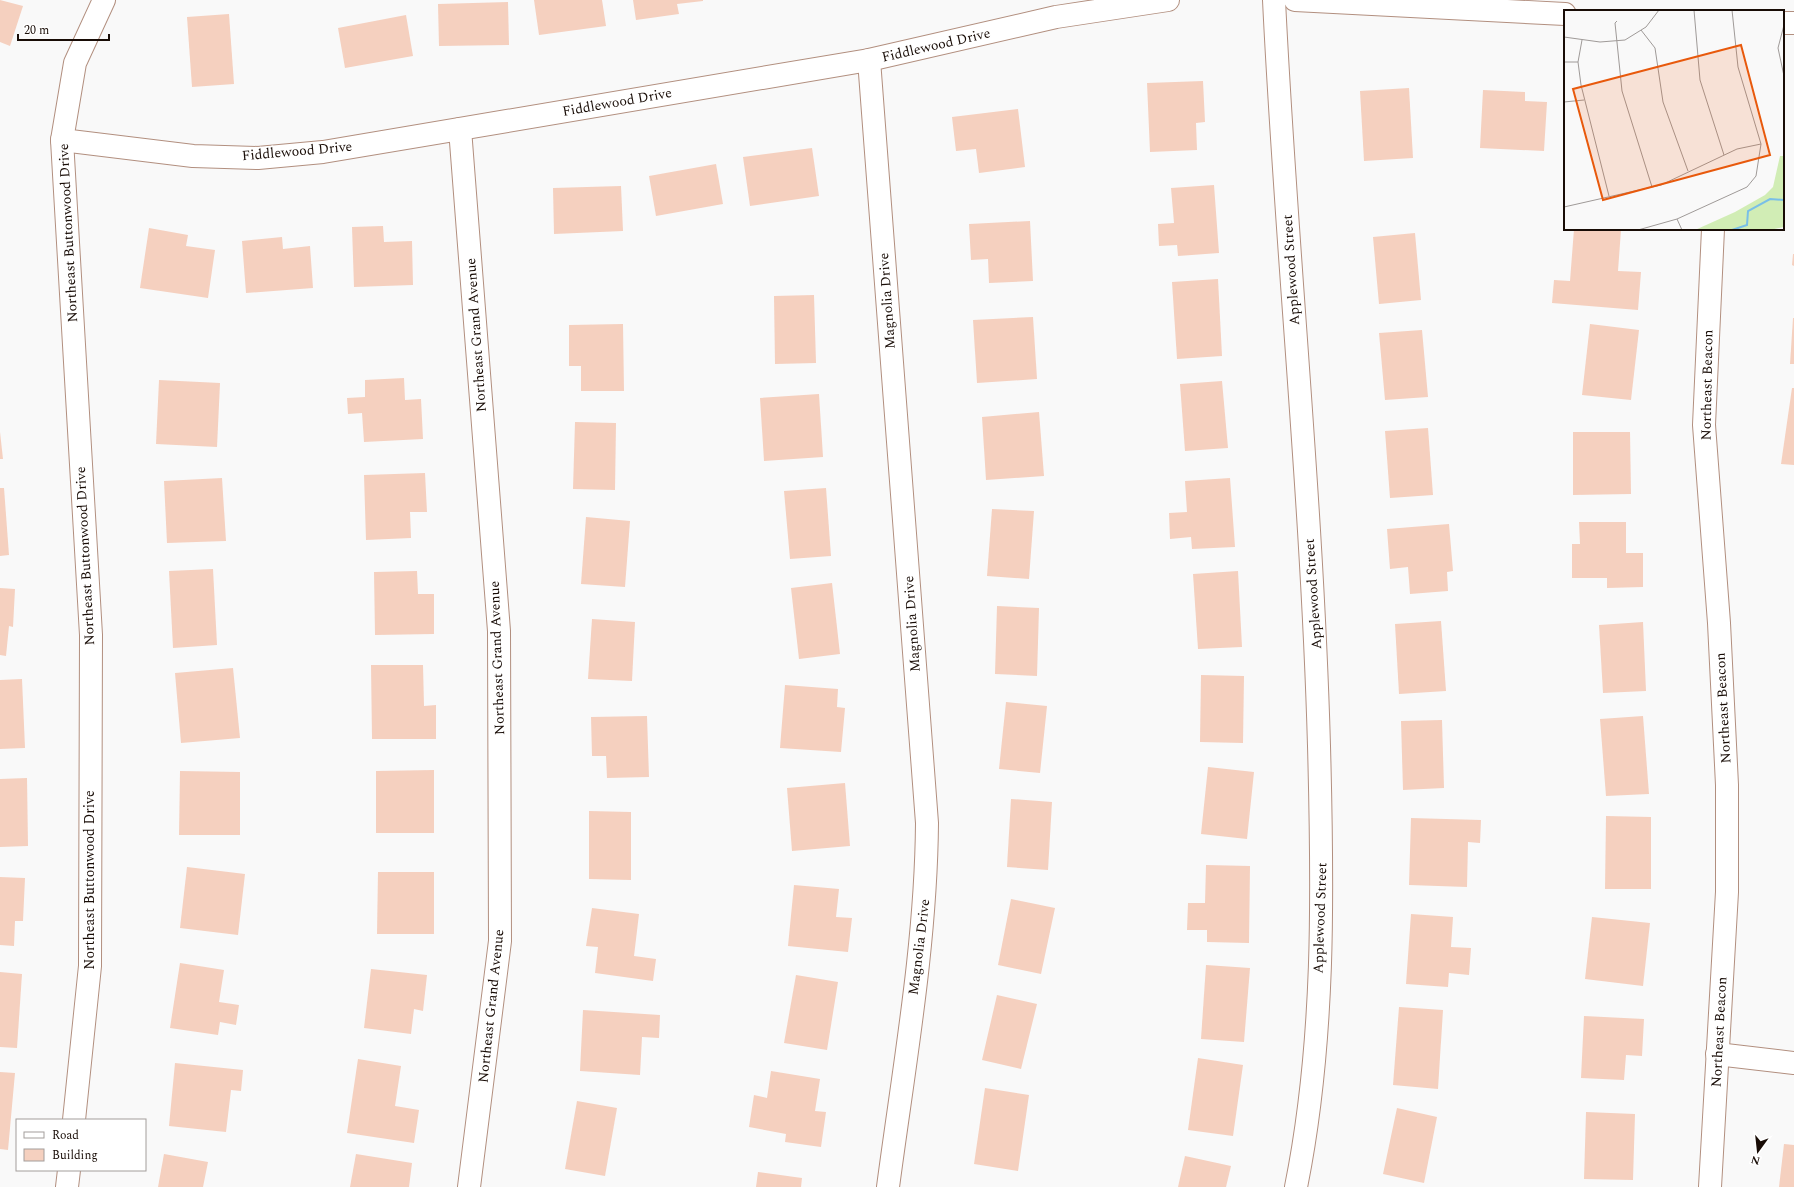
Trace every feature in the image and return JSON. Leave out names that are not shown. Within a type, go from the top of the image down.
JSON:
[{"type":"street","name":"Northeast Buttonwood Drive","points":[[74,1119],[90,966],[91,635],[62,140],[75,64],[104,0]]},
{"type":"street","name":"Fiddlewood Drive","points":[[62,140],[193,156],[258,158],[323,152],[869,60],[1056,17],[1168,0]]},
{"type":"street","name":"Applewood Street","points":[[1274,0],[1316,637],[1322,867],[1315,1043],[1307,1132],[1296,1187]]},
{"type":"street","points":[[1295,0],[1564,14]]},
{"type":"street","name":"Magnolia Drive","points":[[869,60],[927,823],[927,877],[888,1187]]},
{"type":"street","name":"Northeast Grand Avenue","points":[[460,129],[499,639],[500,941],[470,1187]]},
{"type":"street","name":"Northeast Beacon","points":[[1710,1187],[1727,885],[1727,785],[1719,631],[1704,425],[1713,230]]},
{"type":"street","points":[[1718,1054],[1794,1063]]},
{"type":"street","points":[[67,1187],[69,1171]]},
{"type":"building","points":[[0,0],[23,6],[10,46],[0,42]]},
{"type":"building","points":[[534,0],[602,0],[606,26],[539,35]]},
{"type":"building","points":[[633,0],[703,1],[677,4],[679,14],[636,20]]},
{"type":"building","points":[[508,2],[509,45],[439,46],[438,4]]},
{"type":"building","points":[[229,14],[234,84],[192,87],[187,17]]},
{"type":"building","points":[[406,15],[413,56],[345,68],[338,28]]},
{"type":"building","points":[[1203,81],[1205,122],[1196,123],[1197,150],[1150,152],[1147,83]]},
{"type":"building","points":[[1409,88],[1413,158],[1364,161],[1360,91]]},
{"type":"building","points":[[1483,90],[1525,92],[1525,101],[1547,102],[1544,151],[1480,148]]},
{"type":"building","points":[[1018,109],[1025,167],[979,173],[976,149],[956,151],[952,117]]},
{"type":"building","points":[[812,148],[819,196],[750,206],[743,157]]},
{"type":"building","points":[[716,164],[723,204],[656,216],[649,176]]},
{"type":"building","points":[[1214,185],[1219,253],[1178,256],[1177,245],[1159,246],[1158,224],[1174,223],[1171,188]]},
{"type":"building","points":[[621,186],[623,231],[554,234],[553,188]]},
{"type":"building","points":[[1030,221],[1033,281],[989,283],[988,259],[971,260],[969,224]]},
{"type":"building","points":[[383,226],[384,242],[412,241],[413,285],[354,287],[352,227]]},
{"type":"building","points":[[149,228],[188,235],[186,246],[215,250],[208,298],[140,288]]},
{"type":"building","points":[[1574,230],[1621,230],[1618,271],[1641,272],[1638,310],[1552,303],[1554,280],[1570,281]]},
{"type":"building","points":[[1415,233],[1421,300],[1379,304],[1373,237]]},
{"type":"building","points":[[282,237],[283,249],[310,246],[313,288],[246,293],[242,241]]},
{"type":"building","points":[[1794,254],[1794,266],[1792,265]]},
{"type":"building","points":[[1218,279],[1222,356],[1177,359],[1172,282]]},
{"type":"building","points":[[814,295],[816,363],[775,364],[774,296]]},
{"type":"building","points":[[1033,317],[1037,379],[977,383],[973,320]]},
{"type":"building","points":[[1793,318],[1794,364],[1790,364]]},
{"type":"building","points":[[623,324],[624,391],[581,391],[581,366],[569,366],[569,325]]},
{"type":"building","points":[[1590,324],[1639,330],[1631,400],[1582,395]]},
{"type":"building","points":[[1422,330],[1428,397],[1385,400],[1379,333]]},
{"type":"building","points":[[404,378],[405,400],[421,399],[423,439],[364,442],[362,413],[348,414],[347,398],[365,397],[365,380]]},
{"type":"building","points":[[159,380],[220,383],[217,447],[156,444]]},
{"type":"building","points":[[1222,381],[1228,448],[1185,451],[1180,384]]},
{"type":"building","points":[[1792,388],[1794,388],[1794,465],[1781,464]]},
{"type":"building","points":[[819,394],[823,457],[764,461],[760,398]]},
{"type":"building","points":[[1039,412],[1044,476],[986,480],[982,417]]},
{"type":"building","points":[[575,422],[616,423],[615,490],[573,489]]},
{"type":"building","points":[[1428,428],[1433,495],[1390,498],[1385,431]]},
{"type":"building","points":[[0,432],[3,459],[0,459]]},
{"type":"building","points":[[1573,432],[1630,432],[1631,494],[1573,495]]},
{"type":"building","points":[[425,473],[427,512],[410,512],[411,538],[366,540],[364,475]]},
{"type":"building","points":[[222,478],[226,541],[167,543],[164,481]]},
{"type":"building","points":[[1230,478],[1235,547],[1192,549],[1191,537],[1170,539],[1169,513],[1187,512],[1185,481]]},
{"type":"building","points":[[0,488],[4,488],[9,555],[0,556]]},
{"type":"building","points":[[826,488],[831,556],[790,559],[784,491]]},
{"type":"building","points":[[992,509],[1034,511],[1029,579],[987,576]]},
{"type":"building","points":[[586,517],[630,521],[625,587],[581,584]]},
{"type":"building","points":[[1579,522],[1626,522],[1626,553],[1643,553],[1643,587],[1607,588],[1607,578],[1572,578],[1572,544],[1580,544]]},
{"type":"building","points":[[1449,524],[1453,571],[1447,572],[1448,591],[1410,594],[1408,567],[1390,569],[1387,529]]},
{"type":"building","points":[[213,569],[217,645],[173,648],[169,571]]},
{"type":"building","points":[[417,571],[418,594],[434,594],[434,634],[375,635],[374,572]]},
{"type":"building","points":[[1238,571],[1242,647],[1198,649],[1193,574]]},
{"type":"building","points":[[832,583],[840,654],[799,659],[791,588]]},
{"type":"building","points":[[0,588],[15,589],[13,627],[9,626],[6,656],[0,655]]},
{"type":"building","points":[[997,606],[1039,608],[1037,676],[995,674]]},
{"type":"building","points":[[592,619],[635,622],[632,681],[588,679]]},
{"type":"building","points":[[1441,621],[1446,691],[1399,694],[1395,624]]},
{"type":"building","points":[[1643,622],[1646,691],[1603,693],[1599,625]]},
{"type":"building","points":[[371,665],[423,665],[424,706],[436,705],[436,739],[372,739]]},
{"type":"building","points":[[233,668],[240,738],[181,743],[175,673]]},
{"type":"building","points":[[1201,675],[1244,676],[1243,743],[1200,742]]},
{"type":"building","points":[[22,679],[25,748],[0,749],[0,680]]},
{"type":"building","points":[[785,685],[838,689],[837,707],[845,708],[841,752],[780,748]]},
{"type":"building","points":[[1006,702],[1047,706],[1040,773],[999,769]]},
{"type":"building","points":[[647,716],[649,777],[607,778],[606,756],[592,756],[591,717]]},
{"type":"building","points":[[1643,716],[1649,794],[1606,796],[1600,719]]},
{"type":"building","points":[[1442,720],[1444,788],[1403,790],[1401,721]]},
{"type":"building","points":[[1208,767],[1254,772],[1247,839],[1201,834]]},
{"type":"building","points":[[434,770],[434,833],[376,833],[376,771]]},
{"type":"building","points":[[180,771],[240,772],[240,835],[179,835]]},
{"type":"building","points":[[27,778],[28,846],[0,847],[0,779]]},
{"type":"building","points":[[845,783],[850,846],[792,851],[787,788]]},
{"type":"building","points":[[1011,799],[1052,802],[1048,870],[1007,867]]},
{"type":"building","points":[[589,811],[631,812],[631,880],[589,879]]},
{"type":"building","points":[[1606,816],[1651,817],[1651,889],[1605,889]]},
{"type":"building","points":[[1411,818],[1481,820],[1480,843],[1468,842],[1467,887],[1409,885]]},
{"type":"building","points":[[1206,865],[1250,866],[1249,943],[1207,942],[1207,930],[1187,930],[1188,903],[1205,903]]},
{"type":"building","points":[[187,867],[245,874],[238,935],[180,928]]},
{"type":"building","points":[[378,872],[434,872],[434,934],[377,934]]},
{"type":"building","points":[[0,877],[25,878],[23,921],[15,921],[14,946],[0,945]]},
{"type":"building","points":[[794,885],[839,889],[836,917],[852,918],[848,952],[788,946]]},
{"type":"building","points":[[1011,899],[1055,908],[1041,974],[998,965]]},
{"type":"building","points":[[592,908],[639,914],[634,956],[656,959],[653,981],[595,973],[598,947],[586,946]]},
{"type":"building","points":[[1411,914],[1453,917],[1451,947],[1471,948],[1469,975],[1449,973],[1448,987],[1406,984]]},
{"type":"building","points":[[1592,917],[1650,923],[1643,986],[1585,979]]},
{"type":"building","points":[[180,963],[224,970],[219,1002],[239,1005],[236,1025],[220,1022],[218,1035],[170,1028]]},
{"type":"building","points":[[1206,965],[1250,968],[1244,1042],[1201,1039]]},
{"type":"building","points":[[371,969],[427,975],[423,1011],[414,1009],[411,1034],[364,1028]]},
{"type":"building","points":[[0,972],[22,974],[17,1048],[0,1047]]},
{"type":"building","points":[[796,975],[838,982],[827,1050],[784,1043]]},
{"type":"building","points":[[997,995],[1037,1004],[1021,1069],[982,1060]]},
{"type":"building","points":[[1399,1007],[1443,1010],[1438,1089],[1393,1085]]},
{"type":"building","points":[[583,1010],[660,1015],[659,1038],[642,1037],[640,1075],[580,1071]]},
{"type":"building","points":[[1584,1016],[1644,1019],[1642,1056],[1626,1055],[1624,1080],[1581,1078]]},
{"type":"building","points":[[1198,1058],[1243,1065],[1233,1136],[1188,1130]]},
{"type":"building","points":[[358,1059],[401,1066],[395,1106],[419,1110],[414,1143],[347,1133]]},
{"type":"building","points":[[175,1063],[243,1070],[241,1091],[231,1090],[226,1132],[169,1126]]},
{"type":"building","points":[[771,1071],[820,1079],[815,1111],[826,1112],[821,1147],[785,1142],[786,1134],[749,1127],[754,1095],[767,1098]]},
{"type":"building","points":[[0,1072],[15,1073],[8,1150],[0,1149]]},
{"type":"building","points":[[985,1088],[1029,1095],[1018,1171],[974,1164]]},
{"type":"building","points":[[577,1101],[617,1108],[605,1176],[565,1169]]},
{"type":"building","points":[[1397,1108],[1437,1117],[1424,1183],[1383,1174]]},
{"type":"building","points":[[1586,1112],[1635,1114],[1633,1180],[1584,1179]]},
{"type":"building","points":[[1784,1144],[1794,1145],[1794,1187],[1779,1187]]},
{"type":"building","points":[[164,1154],[208,1162],[203,1187],[158,1187]]},
{"type":"building","points":[[356,1154],[412,1163],[409,1187],[350,1187]]},
{"type":"building","points":[[1185,1156],[1231,1166],[1226,1187],[1178,1187]]},
{"type":"building","points":[[758,1172],[802,1178],[801,1187],[756,1187]]}]
